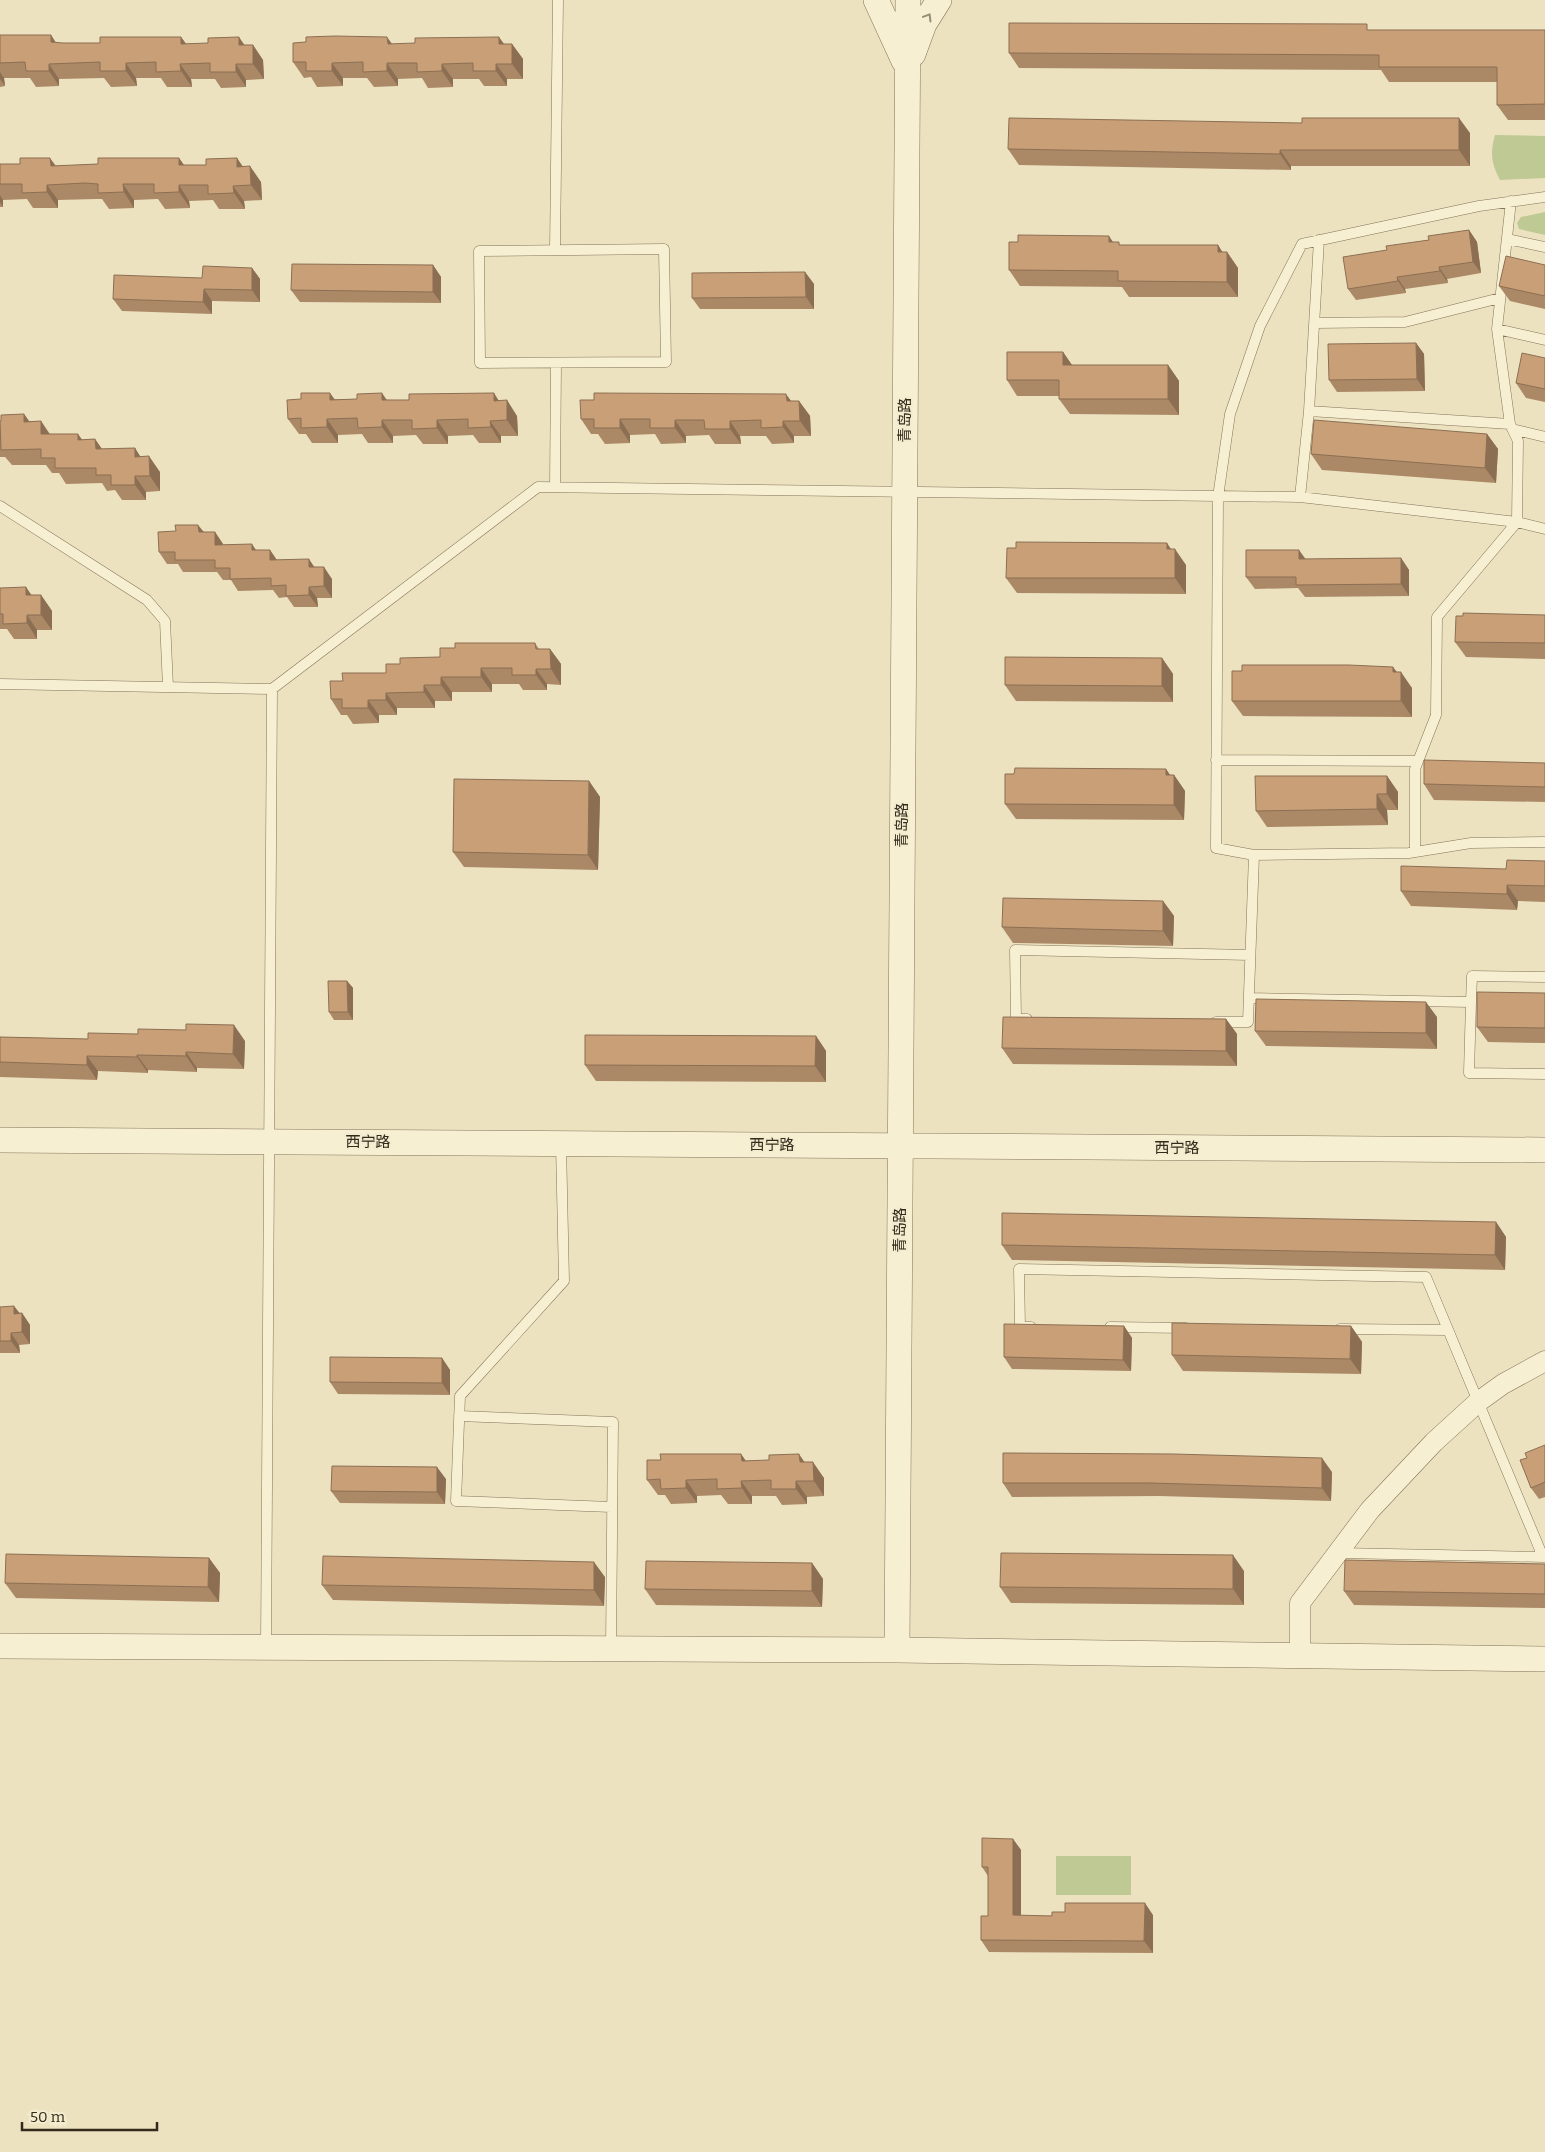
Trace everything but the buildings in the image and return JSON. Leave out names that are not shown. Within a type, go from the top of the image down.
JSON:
[{"type":"street","points":[[876,0],[907,68]]},
{"type":"street","name":"青岛路","points":[[897,1650],[908,0]]},
{"type":"street","points":[[907,68],[924,24],[939,0]]},
{"type":"street","name":"西宁路","points":[[0,1140],[1545,1150]]},
{"type":"street","points":[[1300,1656],[1300,1603],[1376,1503],[1434,1442],[1478,1402],[1503,1384],[1545,1361]]},
{"type":"street","points":[[0,1646],[897,1650],[1545,1659]]},
{"type":"lane","points":[[555,250],[558,0]]},
{"type":"lane","points":[[1545,197],[1479,206],[1302,244],[1260,326],[1230,414],[1218,497],[1216,848],[1254,855],[1415,852],[1471,843],[1545,842]]},
{"type":"lane","points":[[1415,852],[1415,769],[1436,715],[1437,617],[1517,522],[1518,440],[1511,427],[1496,329],[1511,201]]},
{"type":"lane","points":[[1507,239],[1545,247]]},
{"type":"lane","points":[[1300,497],[1309,411],[1319,240]]},
{"type":"lane","points":[[664,249],[666,362],[556,362],[480,363],[480,251],[664,249]]},
{"type":"lane","points":[[1314,323],[1405,322],[1500,298]]},
{"type":"lane","points":[[1496,329],[1545,340]]},
{"type":"lane","points":[[555,487],[556,362]]},
{"type":"lane","points":[[1309,411],[1511,427],[1545,437]]},
{"type":"lane","points":[[0,684],[272,689],[538,487],[904,494],[1300,497],[1517,522],[1545,529]]},
{"type":"lane","points":[[0,506],[147,600],[165,620],[168,687]]},
{"type":"lane","points":[[266,1647],[272,689]]},
{"type":"lane","points":[[1216,760],[1418,761]]},
{"type":"lane","points":[[1209,1022],[1248,1022],[1254,855]]},
{"type":"lane","points":[[1035,1019],[1016,1019],[1015,950],[1250,955]]},
{"type":"lane","points":[[1545,977],[1472,976],[1469,1072],[1545,1074]]},
{"type":"lane","points":[[1249,998],[1471,1002]]},
{"type":"lane","points":[[561,1143],[564,1281],[460,1396],[456,1501],[611,1507]]},
{"type":"lane","points":[[1040,1327],[1020,1326],[1019,1269],[1426,1277],[1544,1557],[1338,1553]]},
{"type":"lane","points":[[1099,1327],[1199,1328]]},
{"type":"lane","points":[[1328,1329],[1448,1330]]},
{"type":"lane","points":[[459,1416],[613,1422],[611,1649]]},
{"type":"green space","points":[[1495,135],[1545,136],[1545,178],[1500,180],[1492,158]]},
{"type":"green space","points":[[1545,212],[1545,235],[1519,229],[1517,223],[1521,217]]},
{"type":"green space","points":[[1056,1856],[1131,1856],[1131,1895],[1056,1895]]}]
